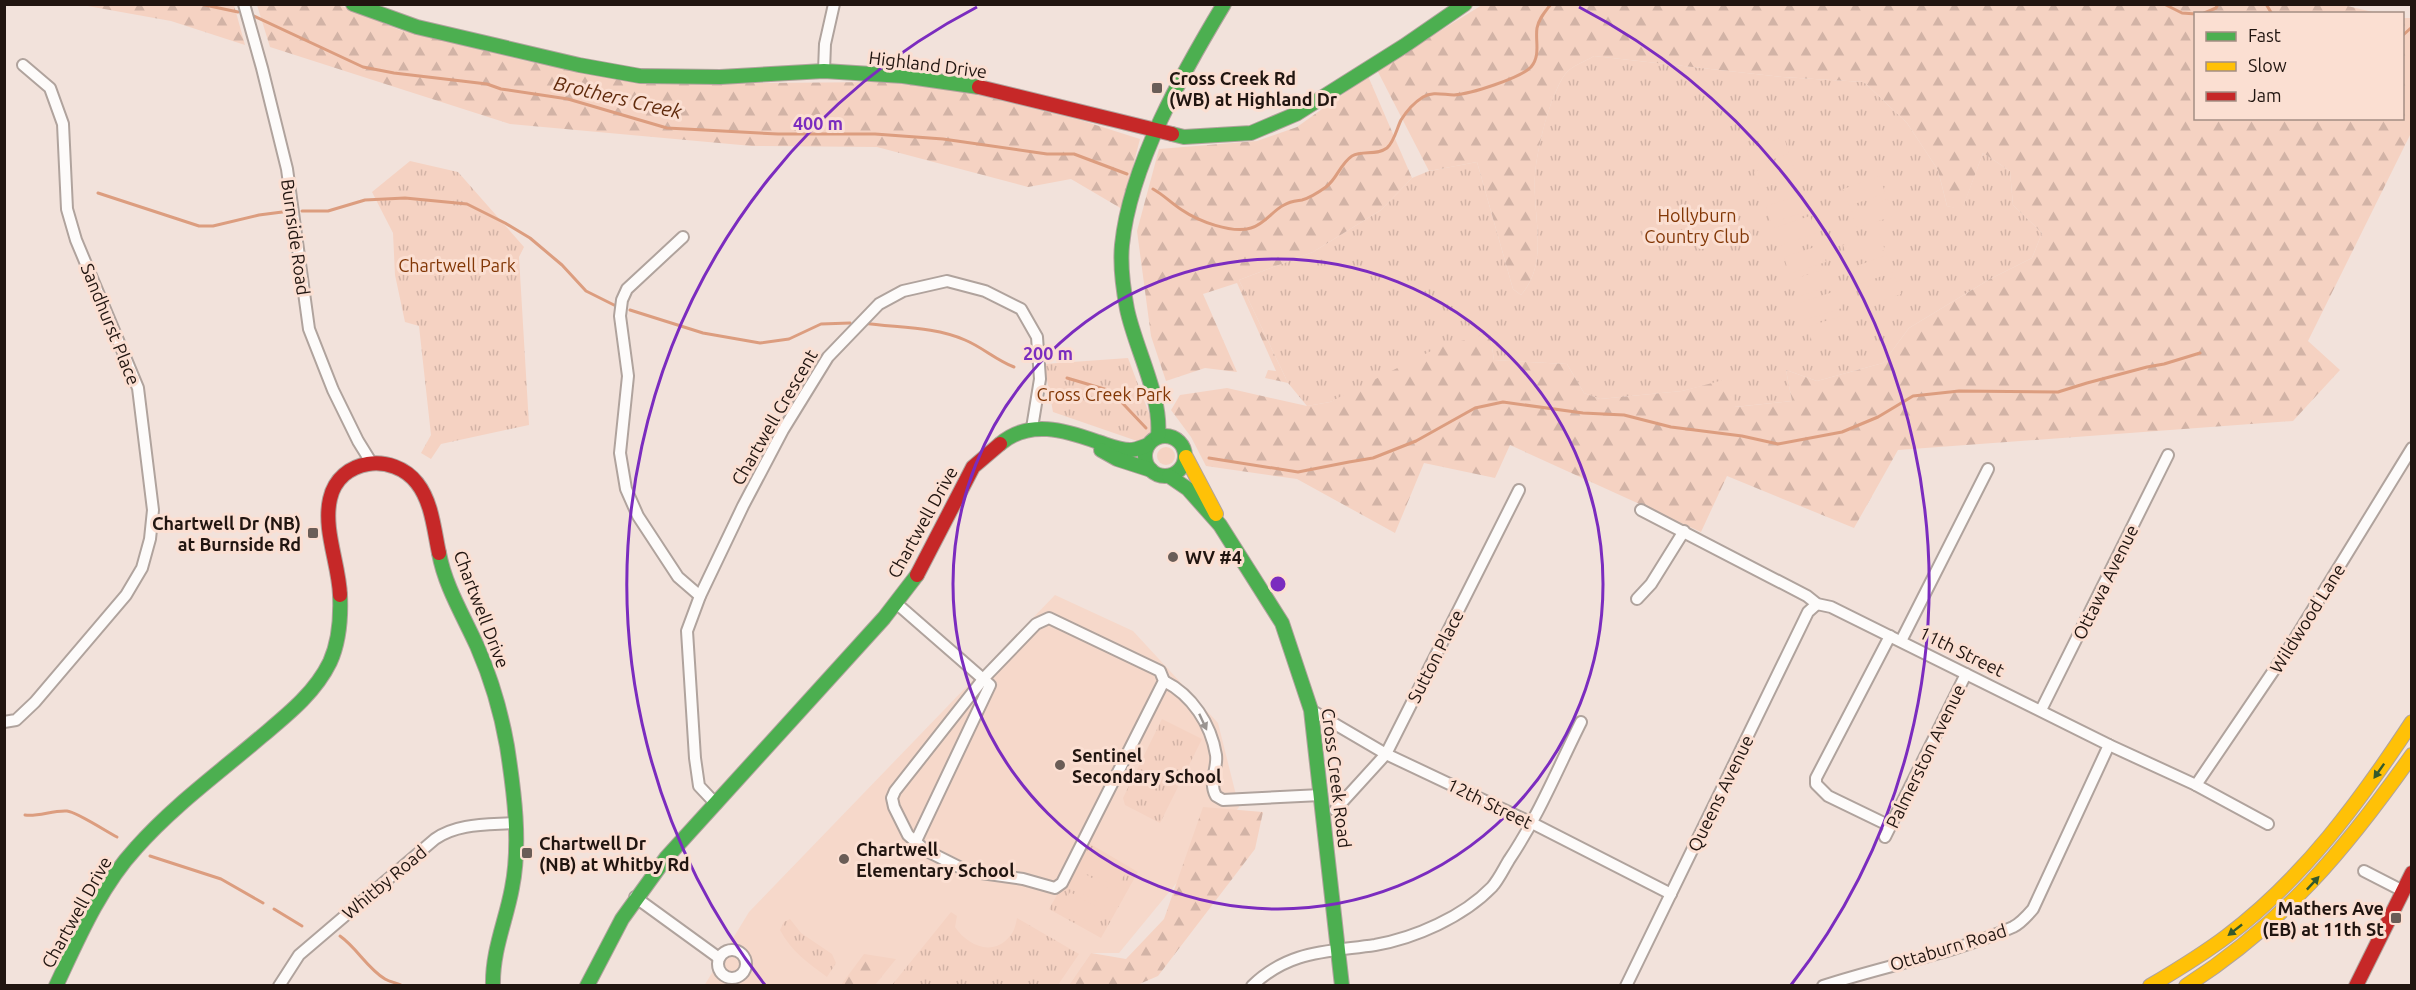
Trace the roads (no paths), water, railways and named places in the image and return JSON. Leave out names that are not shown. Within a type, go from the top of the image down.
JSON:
[{"type":"main road","name":"Highland Drive","points":[[353,4],[417,27],[579,65],[640,76],[720,77],[824,71],[903,76],[963,83],[1184,137],[1251,133],[1296,114],[1404,46],[1465,4]]},
{"type":"main road","points":[[1150,470],[1145,458],[1160,430],[1158,410],[1130,327],[1123,280],[1122,247],[1130,207],[1155,130],[1174,87],[1224,4]]},
{"type":"main road","points":[[1084,438],[1117,459],[1162,476],[1169,476],[1181,470],[1186,457],[1185,451],[1172,425],[1158,410]]},
{"type":"main road","name":"Chartwell Drive","points":[[586,986],[635,897],[666,858],[896,603],[915,578],[973,466],[1010,435],[1032,428]]},
{"type":"main road","points":[[1032,428],[1066,430],[1115,448],[1131,450],[1165,435],[1178,439]]},
{"type":"main road","name":"Cross Creek Road","points":[[1186,457],[1208,495],[1220,525]]},
{"type":"main road","name":"Chartwell Drive","points":[[56,986],[94,911],[132,853],[147,835],[289,713],[326,669],[334,650],[340,621],[339,579],[328,520],[329,505],[334,488],[344,475],[371,462],[388,463],[401,469],[413,477],[424,491],[444,574],[488,671],[504,724],[515,823],[512,888],[491,969],[493,986]]},
{"type":"main road","name":"Cross Creek Road","points":[[1169,476],[1188,489],[1220,525],[1282,623],[1311,710],[1340,949],[1342,986]]},
{"type":"main road","points":[[2150,986],[2240,927],[2282,888],[2351,809],[2412,722]]},
{"type":"main road","points":[[2186,986],[2251,941],[2303,893],[2366,820],[2412,755]]},
{"type":"main road","points":[[2356,986],[2407,893],[2412,873]]},
{"type":"street","name":"Burnside Road","points":[[244,4],[287,170],[309,329],[357,441],[371,462]]},
{"type":"street","points":[[824,71],[825,44],[834,4]]},
{"type":"street","name":"Sandhurst Place","points":[[4,722],[16,720],[35,702],[126,595],[142,568],[150,539],[153,510],[138,388],[76,240],[68,209],[63,124],[50,88],[23,65]]},
{"type":"street","points":[[683,237],[627,289],[622,300],[620,316],[628,376],[620,453],[626,489],[638,516],[678,577],[699,596]]},
{"type":"street","name":"Chartwell Crescent","points":[[716,804],[699,786],[695,758],[687,631],[699,596],[783,430],[828,357],[879,304],[903,291],[947,281],[985,291],[1022,309],[1037,337],[1040,379],[1032,428]]},
{"type":"street","name":"Wildwood Lane","points":[[2196,785],[2291,645],[2412,448]]},
{"type":"street","name":"Ottawa Avenue","points":[[2042,710],[2168,455]]},
{"type":"street","points":[[1901,641],[1988,470]]},
{"type":"street","name":"Sutton Place","points":[[1335,810],[1386,754],[1519,490]]},
{"type":"street","name":"11th Street","points":[[1641,510],[1807,596],[1817,604],[1831,607],[1901,641],[2109,745],[2196,785],[2268,824]]},
{"type":"street","points":[[1637,599],[1651,584],[1684,531]]},
{"type":"street","points":[[896,603],[990,685],[915,843]]},
{"type":"street","name":"Queens Avenue","points":[[1626,986],[1808,612],[1817,604]]},
{"type":"street","points":[[1164,681],[1062,883],[1055,888],[1023,879],[967,871],[915,843],[908,835],[894,807],[892,798],[895,791],[984,678],[1036,624],[1049,618],[1160,671],[1164,681],[1186,696],[1197,708],[1216,757],[1212,785],[1216,796],[1223,800],[1321,795]]},
{"type":"street","points":[[1890,636],[1816,778],[1816,784],[1828,796],[1890,826]]},
{"type":"street","name":"Palmerston Avenue","points":[[1885,837],[1966,674]]},
{"type":"street","name":"12th Street","points":[[1311,710],[1386,754],[1532,823],[1671,894]]},
{"type":"street","points":[[1252,986],[1284,961],[1377,944],[1419,932],[1459,913],[1492,886],[1532,823],[1581,722]]},
{"type":"street","name":"Ottaburn Road","points":[[1822,986],[1959,946],[2014,926],[2026,918],[2033,909],[2109,745]]},
{"type":"street","name":"Whitby Road","points":[[279,986],[299,955],[440,836],[459,828],[515,823]]},
{"type":"street","points":[[2364,871],[2407,893]]},
{"type":"street","points":[[635,897],[719,958]]},
{"type":"street","points":[[734,950],[742,955],[745,963],[743,971],[736,977],[723,975],[718,967],[719,958],[725,952],[734,950]]},
{"type":"street","points":[[718,986],[723,975]]},
{"type":"waterway","name":"Brothers Creek","points":[[200,4],[238,12]]},
{"type":"waterway","name":"Brothers Creek","points":[[1153,189],[1182,210],[1206,222],[1234,229],[1256,226],[1286,204],[1305,199],[1326,187],[1352,156],[1378,152],[1387,148],[1403,117],[1423,97],[1471,92],[1495,85],[1531,67],[1536,58],[1538,24],[1551,4]]},
{"type":"waterway","name":"Brothers Creek","points":[[2164,4],[2182,13],[2194,14]]},
{"type":"waterway","name":"Brothers Creek","points":[[2207,12],[2216,8],[2218,4]]},
{"type":"waterway","name":"Brothers Creek","points":[[2266,4],[2271,12]]},
{"type":"waterway","name":"Brothers Creek","points":[[254,16],[363,67],[487,84],[501,89],[568,99],[667,128],[778,134],[875,134],[943,139],[1047,154],[1074,154],[1127,174]]},
{"type":"waterway","name":"Brothers Creek","points":[[2404,34],[2412,27]]},
{"type":"waterway","points":[[98,193],[199,226],[213,226],[259,215],[290,211]]},
{"type":"waterway","points":[[302,211],[328,211],[365,200],[405,198],[467,204],[530,238],[562,265],[586,291],[618,307]]},
{"type":"waterway","points":[[630,310],[703,333],[760,343],[789,339],[821,324],[850,323]]},
{"type":"waterway","points":[[863,323],[953,335],[1014,367]]},
{"type":"waterway","points":[[1209,458],[1298,472],[1373,458],[1416,441],[1475,408],[1503,402],[1583,413],[1624,415],[1671,427],[1742,436],[1778,444],[1842,432],[1878,417],[1913,396],[1959,391],[2058,392],[2200,353]]},
{"type":"waterway","points":[[1067,378],[1111,391],[1146,428]]},
{"type":"waterway","points":[[25,815],[56,811],[72,812],[117,837]]},
{"type":"waterway","points":[[150,856],[221,879],[263,903]]},
{"type":"waterway","points":[[274,909],[302,926]]},
{"type":"waterway","points":[[340,936],[379,974],[403,986]]},
{"type":"place","name":"Cross Creek Rd (WB) at Highland Dr","points":[[1157,88]]},
{"type":"place","name":"Chartwell Dr (NB) at Burnside Rd","points":[[313,533]]},
{"type":"place","name":"WV #4","points":[[1173,557]]},
{"type":"place","name":"Sentinel Secondary School","points":[[1060,765]]},
{"type":"place","name":"Chartwell Dr (NB) at Whitby Rd","points":[[527,853]]},
{"type":"place","name":"Chartwell Elementary School","points":[[844,859]]},
{"type":"place","name":"Mathers Ave (EB) at 11th St","points":[[2396,918]]},
{"type":"park label","name":"Hollyburn Country Club","points":[[1697,225]]},
{"type":"park label","name":"Chartwell Park","points":[[457,265]]},
{"type":"park label","name":"Cross Creek Park","points":[[1104,394]]}]
